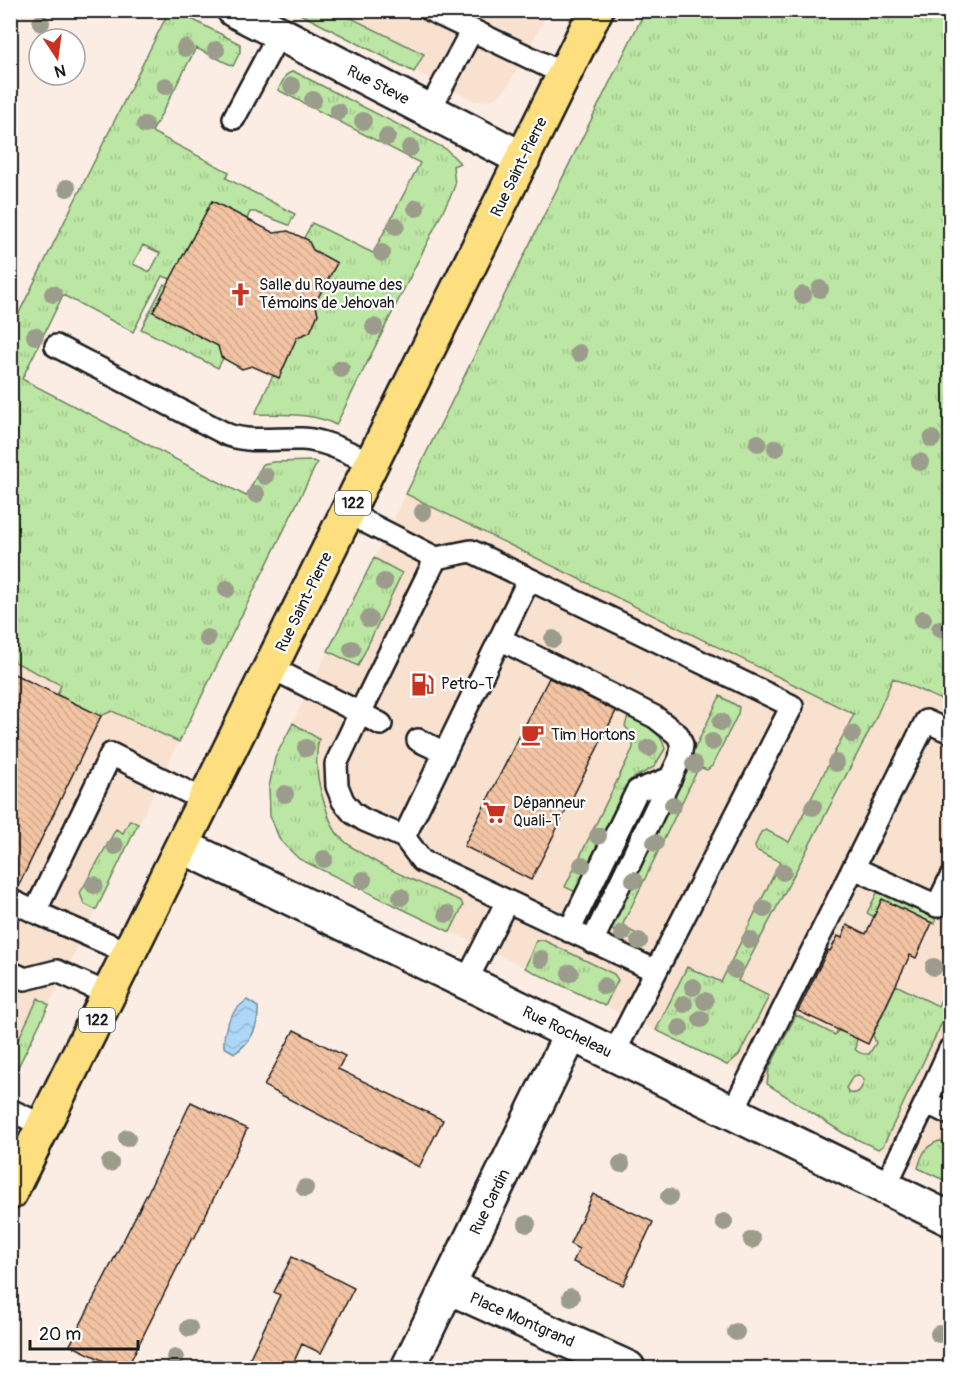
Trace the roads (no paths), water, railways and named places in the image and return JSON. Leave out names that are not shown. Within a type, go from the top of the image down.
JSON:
[{"type":"main road","name":"Rue Saint-Pierre","points":[[10,1193],[184,847],[596,10]]},
{"type":"street","name":"Rue Steve","points":[[261,20],[523,159]]},
{"type":"street","name":"Rue Rocheleau","points":[[184,847],[951,1219]]},
{"type":"street","name":"Rue Cardin","points":[[408,1368],[571,1034]]},
{"type":"street","name":"Place Montgrand","points":[[448,1287],[628,1368]]},
{"type":"lane","points":[[430,10],[564,74]]},
{"type":"lane","points":[[234,118],[261,20]]},
{"type":"lane","points":[[429,111],[472,30]]},
{"type":"lane","points":[[56,346],[228,435],[243,440],[318,441],[373,463]]},
{"type":"lane","points":[[348,513],[436,558],[471,551],[792,706],[613,1054]]},
{"type":"lane","points":[[436,558],[336,764],[337,786],[343,801],[353,813],[363,820],[404,837],[422,861],[656,971]]},
{"type":"lane","points":[[404,837],[529,579]]},
{"type":"lane","points":[[500,639],[655,717],[678,735],[682,751],[592,942]]},
{"type":"lane","points":[[272,668],[381,723]]},
{"type":"lane","points":[[732,1113],[926,721],[951,732]]},
{"type":"lane","points":[[418,740],[445,753]]},
{"type":"lane","points":[[35,912],[111,754],[206,801]]},
{"type":"lane","points":[[569,931],[637,791],[670,778]]},
{"type":"lane","points":[[854,868],[937,906],[951,879]]},
{"type":"lane","points":[[10,900],[129,953]]},
{"type":"lane","points":[[466,982],[507,901]]},
{"type":"lane","points":[[10,972],[25,979],[57,970],[110,995]]},
{"type":"lane","points":[[885,1187],[951,1049]]},
{"type":"lane","points":[[926,1102],[951,1114]]},
{"type":"lane","points":[[10,1110],[44,1126]]},
{"type":"water","points":[[247,1000],[258,1007],[257,1021],[250,1039],[235,1053],[224,1047],[225,1033],[232,1014]]},
{"type":"place","name":"Salle du Royaume des Témoins de Jehovah","points":[[241,294]]},
{"type":"place","name":"Petro-T","points":[[423,684]]},
{"type":"place","name":"Tim Hortons","points":[[533,735]]},
{"type":"place","name":"Dépanneur Quali-T","points":[[495,812]]}]
